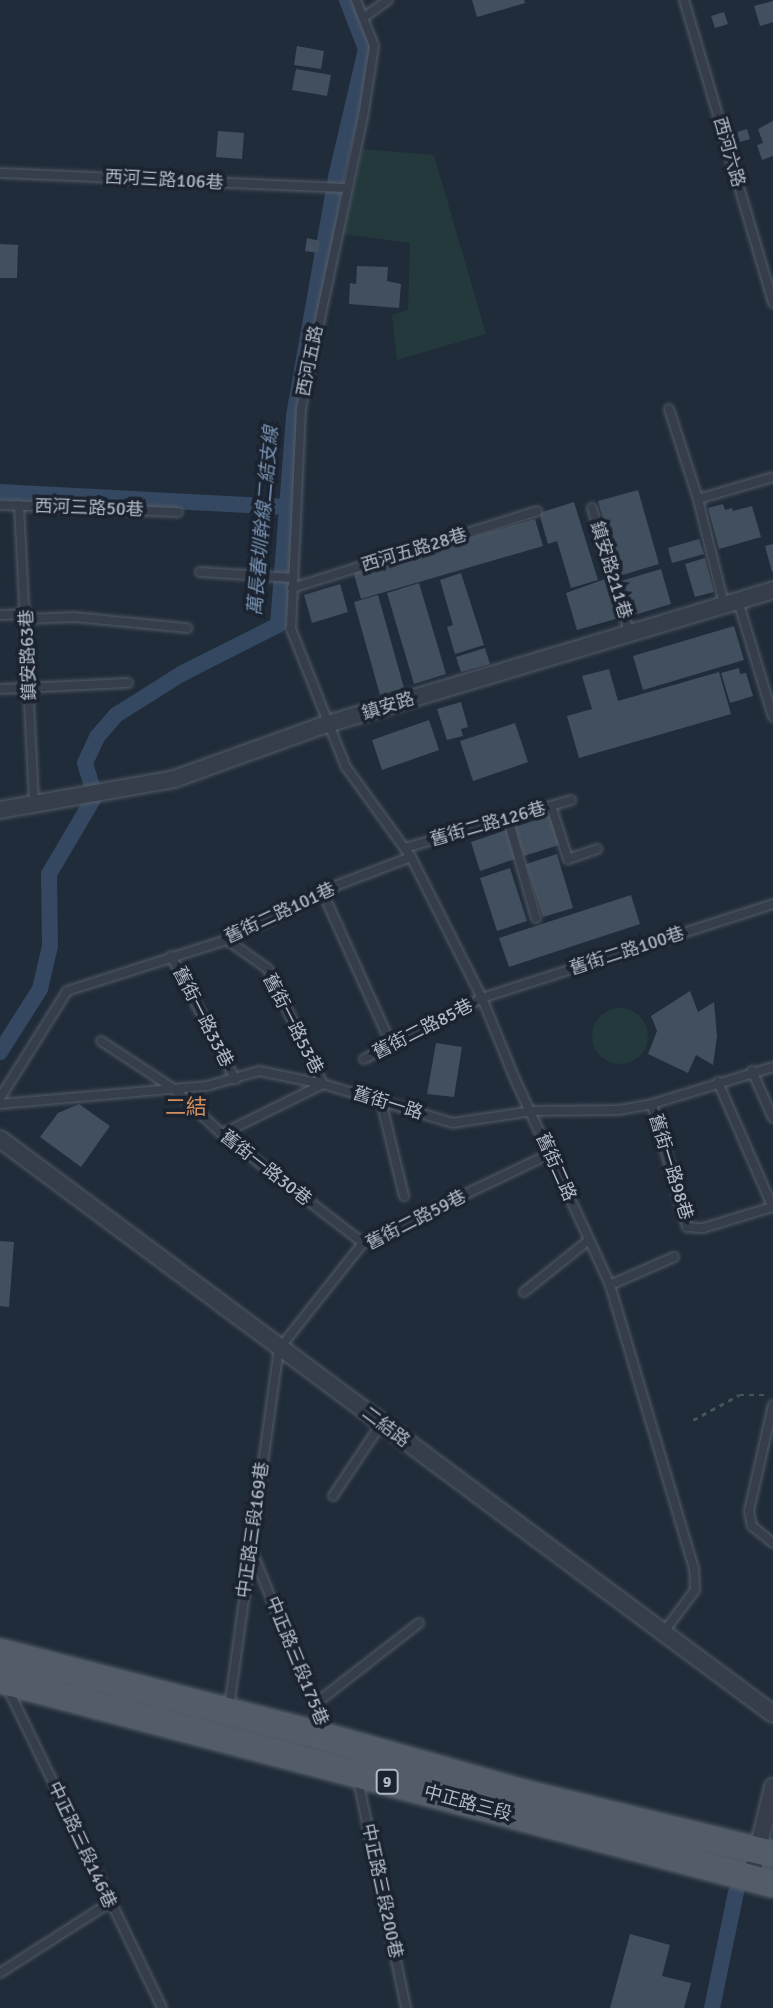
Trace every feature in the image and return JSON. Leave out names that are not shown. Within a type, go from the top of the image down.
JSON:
[{"type":"main road","name":"中正路三段","points":[[0,1652],[327,1737],[524,1793],[766,1852]]},
{"type":"main road","name":"中正路三段","points":[[1,1686],[150,1720],[762,1881]]},
{"type":"main road","points":[[150,1720],[156,1693]]},
{"type":"street","name":"鎮安路","points":[[0,810],[174,779],[327,724],[629,631],[773,590]]},
{"type":"street","name":"二結路","points":[[0,1139],[773,1714]]},
{"type":"street","points":[[762,1881],[773,1787]]},
{"type":"lane","name":"西河五路","points":[[327,724],[291,629],[292,588],[301,409],[343,188],[363,117],[374,46],[356,0]]},
{"type":"lane","points":[[363,18],[388,0]]},
{"type":"lane","name":"西河六路","points":[[684,0],[773,303]]},
{"type":"lane","name":"西河三路106巷","points":[[0,173],[343,188]]},
{"type":"lane","points":[[669,409],[731,603],[773,717]]},
{"type":"lane","points":[[698,499],[773,477]]},
{"type":"lane","name":"西河三路50巷","points":[[0,505],[178,512]]},
{"type":"lane","name":"鎮安路63巷","points":[[19,505],[27,617],[34,804]]},
{"type":"lane","name":"鎮安路211巷","points":[[593,508],[629,631]]},
{"type":"lane","name":"西河五路28巷","points":[[292,588],[537,512]]},
{"type":"lane","points":[[200,572],[293,578]]},
{"type":"lane","points":[[0,615],[74,617],[187,628]]},
{"type":"lane","points":[[0,689],[128,683]]},
{"type":"lane","name":"舊街二路","points":[[327,724],[346,767],[411,857],[482,998],[514,1077],[610,1285],[694,1568],[695,1590],[663,1633]]},
{"type":"lane","name":"舊街二路126巷","points":[[405,848],[571,800]]},
{"type":"lane","points":[[551,806],[568,859],[597,849]]},
{"type":"lane","points":[[508,819],[536,918]]},
{"type":"lane","name":"舊街二路101巷","points":[[0,1098],[67,991],[227,940],[293,909],[322,891],[411,857]]},
{"type":"lane","points":[[322,891],[391,1044]]},
{"type":"lane","name":"舊街二路100巷","points":[[482,998],[773,904]]},
{"type":"lane","name":"舊街一路53巷","points":[[227,940],[268,969],[323,1084]]},
{"type":"lane","name":"舊街一路33巷","points":[[171,956],[235,1079]]},
{"type":"lane","name":"舊街二路85巷","points":[[364,1059],[482,998]]},
{"type":"lane","name":"舊街一路30巷","points":[[102,1041],[174,1089],[222,1134],[363,1243]]},
{"type":"lane","name":"舊街一路","points":[[0,1104],[206,1086],[259,1071],[323,1084],[453,1123],[532,1111],[620,1110],[652,1104],[752,1071],[773,1067]]},
{"type":"lane","points":[[752,1071],[773,1118]]},
{"type":"lane","points":[[718,1082],[773,1208]]},
{"type":"lane","points":[[222,1134],[323,1084]]},
{"type":"lane","points":[[381,1101],[404,1196]]},
{"type":"lane","name":"舊街一路98巷","points":[[652,1104],[687,1227],[703,1228],[773,1208]]},
{"type":"lane","name":"舊街二路59巷","points":[[279,1349],[363,1243],[550,1154]]},
{"type":"lane","points":[[524,1292],[589,1240]]},
{"type":"lane","points":[[610,1285],[674,1257]]},
{"type":"lane","name":"中正路三段169巷","points":[[229,1713],[249,1546],[279,1349]]},
{"type":"lane","points":[[773,1405],[749,1511],[752,1526],[773,1543]]},
{"type":"lane","points":[[333,1496],[381,1424]]},
{"type":"lane","name":"中正路三段175巷","points":[[249,1546],[327,1737]]},
{"type":"lane","points":[[315,1704],[419,1623]]},
{"type":"lane","name":"中正路三段146巷","points":[[1,1686],[162,2008]]},
{"type":"lane","name":"中正路三段200巷","points":[[357,1774],[406,2008]]},
{"type":"lane","points":[[0,1973],[109,1903]]},
{"type":"path","points":[[693,1420],[739,1395],[773,1395]]},
{"type":"green space","points":[[363,149],[434,155],[486,334],[397,360],[392,315],[408,310],[410,243],[343,234]]},
{"type":"green space","points":[[620,1008],[631,1010],[640,1016],[646,1025],[646,1047],[640,1056],[631,1062],[620,1064],[609,1062],[600,1056],[594,1047],[592,1036],[594,1025],[600,1016],[609,1010]]},
{"type":"building","points":[[472,0],[524,0],[525,3],[477,17]]},
{"type":"building","points":[[773,1],[773,22],[760,26],[754,6]]},
{"type":"building","points":[[724,12],[728,24],[715,28],[711,16]]},
{"type":"building","points":[[297,46],[324,51],[321,69],[294,65]]},
{"type":"building","points":[[296,69],[331,75],[327,96],[292,90]]},
{"type":"building","points":[[773,121],[773,156],[762,160],[757,145],[763,143],[758,129]]},
{"type":"building","points":[[747,129],[750,139],[740,142],[737,132]]},
{"type":"building","points":[[218,131],[244,133],[242,159],[216,157]]},
{"type":"building","points":[[307,238],[320,241],[318,253],[305,251]]},
{"type":"building","points":[[0,244],[18,245],[17,278],[0,278]]},
{"type":"building","points":[[357,266],[388,267],[387,281],[401,284],[399,308],[349,304],[350,283],[356,284]]},
{"type":"building","points":[[638,490],[659,564],[619,576],[598,501]]},
{"type":"building","points":[[574,502],[598,580],[571,588],[557,541],[548,544],[539,513]]},
{"type":"building","points":[[723,504],[725,510],[732,508],[733,511],[752,506],[761,537],[719,549],[708,508]]},
{"type":"building","points":[[535,519],[543,546],[361,599],[353,571]]},
{"type":"building","points":[[699,539],[704,554],[672,563],[668,548]]},
{"type":"building","points":[[773,544],[773,572],[772,572],[765,546]]},
{"type":"building","points":[[705,558],[714,592],[695,597],[685,564]]},
{"type":"building","points":[[661,569],[671,604],[631,616],[621,581]]},
{"type":"building","points":[[461,573],[484,645],[455,654],[447,627],[453,625],[440,580]]},
{"type":"building","points":[[608,578],[619,618],[577,630],[566,593]]},
{"type":"building","points":[[419,583],[446,674],[414,684],[387,593]]},
{"type":"building","points":[[340,584],[348,612],[312,623],[304,595]]},
{"type":"building","points":[[378,595],[404,688],[380,695],[354,602]]},
{"type":"building","points":[[734,626],[744,660],[643,690],[633,656]]},
{"type":"building","points":[[485,648],[490,664],[461,672],[456,657]]},
{"type":"building","points":[[739,668],[740,674],[746,673],[753,696],[730,703],[721,673]]},
{"type":"building","points":[[609,669],[618,701],[719,672],[731,714],[579,758],[567,716],[592,709],[582,676]]},
{"type":"building","points":[[461,702],[468,727],[461,729],[463,736],[447,740],[437,709]]},
{"type":"building","points":[[429,720],[439,750],[382,770],[372,740]]},
{"type":"building","points":[[515,723],[528,762],[473,781],[460,741]]},
{"type":"building","points":[[550,815],[559,845],[524,856],[515,827]]},
{"type":"building","points":[[506,830],[515,859],[480,871],[471,842]]},
{"type":"building","points":[[557,854],[573,908],[543,917],[526,864]]},
{"type":"building","points":[[510,868],[527,921],[497,931],[480,878]]},
{"type":"building","points":[[631,895],[640,924],[509,967],[499,938]]},
{"type":"building","points":[[690,991],[698,1012],[714,1002],[717,1036],[713,1065],[696,1055],[688,1073],[648,1054],[657,1031],[651,1016]]},
{"type":"building","points":[[436,1043],[462,1047],[454,1097],[427,1094]]},
{"type":"building","points":[[79,1104],[110,1126],[81,1167],[40,1137],[58,1113]]},
{"type":"building","points":[[0,1241],[14,1242],[9,1307],[0,1306]]},
{"type":"building","points":[[630,1934],[670,1945],[662,1976],[691,1983],[684,2008],[610,2008]]},
{"type":"waterway","name":"萬長春圳幹線二結支線","points":[[0,1052],[40,989],[50,946],[49,874],[95,796],[85,763],[97,737],[116,715],[181,674],[278,625],[294,416],[336,177],[366,49],[347,0]]},
{"type":"waterway","points":[[0,492],[287,507]]},
{"type":"waterway","points":[[712,2008],[736,1892]]},
{"type":"district","name":"二結","points":[[186,1107]]}]
